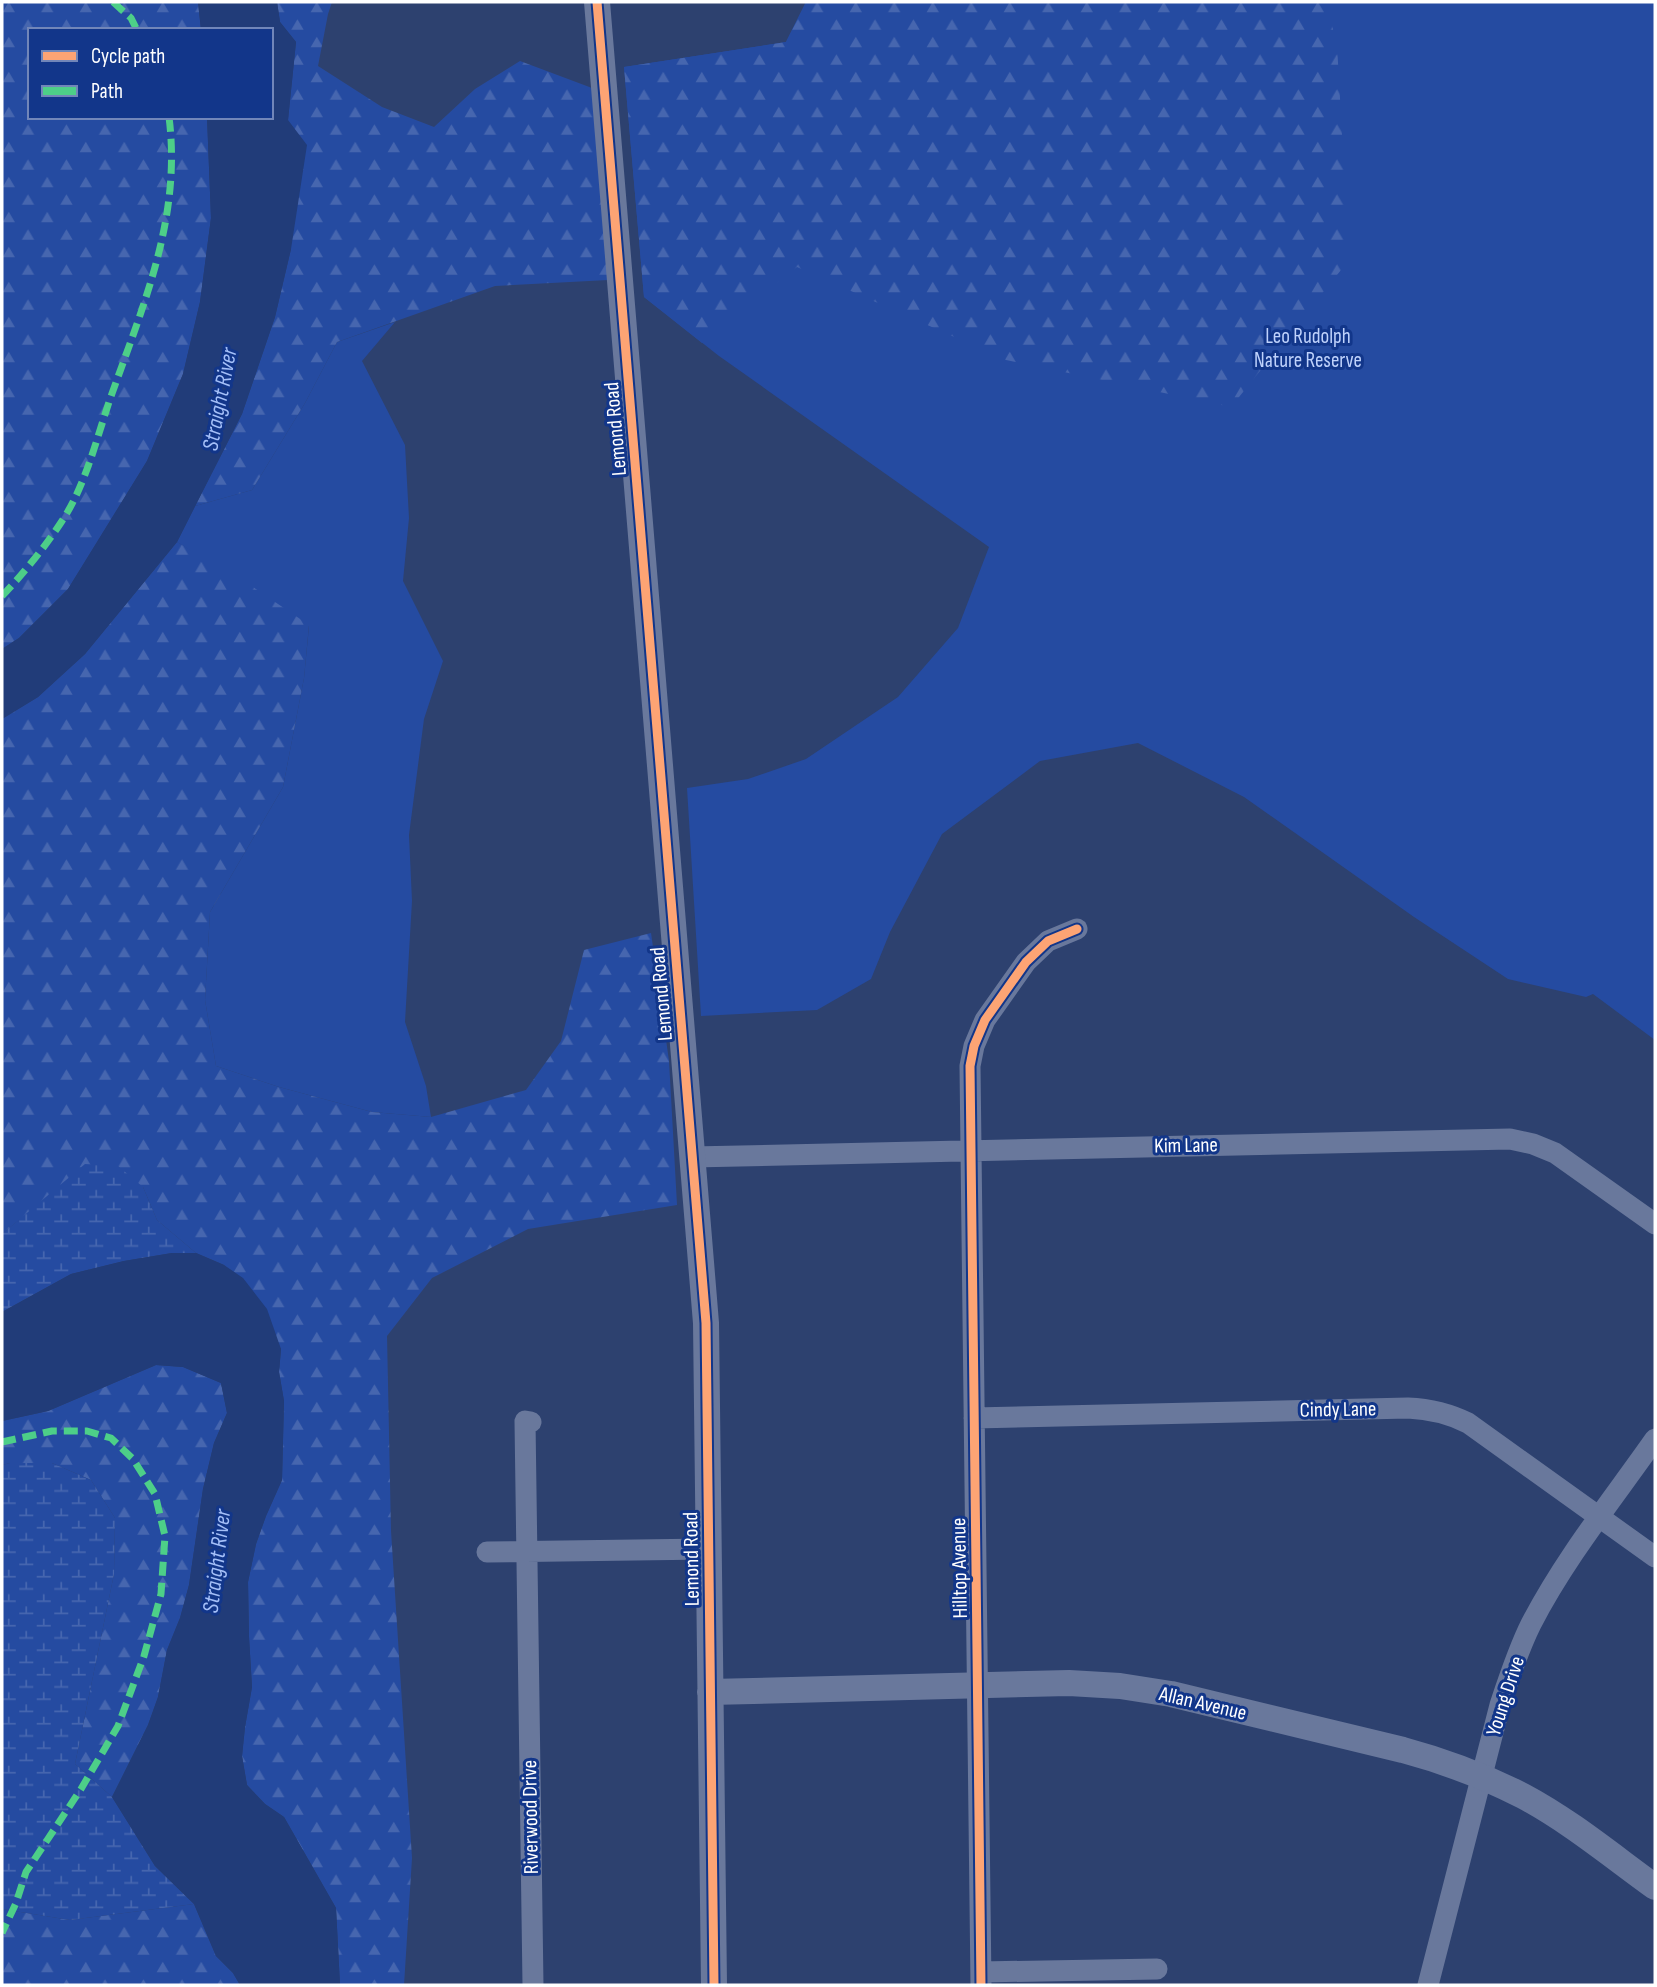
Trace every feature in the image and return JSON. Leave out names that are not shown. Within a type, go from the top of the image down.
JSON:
[{"type":"street","name":"Lemond Road","points":[[597,2],[706,1323],[714,1985]]},
{"type":"street","name":"Hilltop Avenue","points":[[981,1979],[970,1066],[974,1046],[985,1020],[1026,962],[1048,941],[1077,929]]},
{"type":"street","name":"Kim Lane","points":[[692,1157],[1510,1139],[1555,1153],[1655,1224]]},
{"type":"street","name":"Cindy Lane","points":[[974,1418],[1427,1409],[1468,1423],[1655,1557]]},
{"type":"street","name":"Riverwood Drive","points":[[531,1422],[525,1421],[533,1985]]},
{"type":"street","name":"Young Drive","points":[[1428,1985],[1500,1705],[1512,1669],[1530,1626],[1552,1586],[1655,1439]]},
{"type":"street","points":[[487,1552],[708,1549]]},
{"type":"street","name":"Allan Avenue","points":[[710,1692],[1069,1683],[1120,1686],[1171,1694],[1413,1753],[1482,1776],[1564,1821],[1655,1887]]},
{"type":"street","points":[[981,1979],[1157,1969]]},
{"type":"green space","points":[[2,2],[198,2],[201,28],[28,28],[28,119],[207,119],[211,218],[200,302],[183,374],[147,461],[68,589],[19,638],[2,649]]},
{"type":"green space","points":[[277,2],[332,2],[318,66],[382,107],[434,127],[475,89],[520,61],[592,88],[608,280],[495,286],[337,342],[305,403],[252,490],[195,506],[242,414],[275,317],[291,249],[288,120],[296,42],[280,22]]},
{"type":"green space","name":"Leo Rudolph Nature Reserve","points":[[806,2],[1655,2],[1655,1040],[1593,994],[1586,997],[1508,979],[1414,917],[1244,797],[1138,743],[1040,761],[942,834],[890,932],[871,979],[817,1010],[701,1016],[687,788],[748,779],[806,759],[898,697],[958,628],[989,547],[719,356],[644,297],[624,67],[786,42]]},
{"type":"green space","points":[[806,2],[1326,2],[1337,45],[1349,260],[1231,407],[1006,360],[797,267],[702,343],[644,297],[624,67],[786,42]]},
{"type":"green space","points":[[395,322],[362,361],[405,445],[409,518],[403,581],[443,661],[424,719],[409,835],[412,901],[405,1022],[426,1086],[431,1117],[372,1112],[279,1087],[216,1066],[205,1000],[210,912],[283,787],[304,678],[309,626],[177,542],[195,506],[252,490],[305,403],[337,342]]},
{"type":"green space","points":[[177,542],[247,583],[309,625],[304,678],[283,787],[210,912],[205,1000],[216,1066],[279,1087],[372,1112],[431,1117],[526,1090],[561,1041],[584,950],[651,933],[669,1061],[677,1205],[528,1229],[432,1278],[387,1336],[391,1531],[412,1858],[404,1985],[340,1985],[336,1908],[284,1817],[265,1804],[247,1785],[242,1756],[252,1687],[248,1582],[256,1544],[282,1480],[284,1401],[279,1372],[281,1349],[224,1265],[196,1253],[157,1220],[143,1187],[19,1220],[2,1234],[2,719],[38,697],[85,654]]},
{"type":"green space","points":[[85,1164],[118,1166],[143,1187],[157,1220],[196,1253],[172,1253],[124,1261],[71,1274],[2,1312],[2,1234]]},
{"type":"green space","points":[[156,1365],[183,1367],[221,1383],[227,1413],[214,1443],[203,1489],[189,1585],[167,1650],[158,1697],[148,1725],[112,1797],[75,1764],[114,1574],[115,1518],[91,1480],[52,1463],[2,1465],[2,1421],[48,1411]]},
{"type":"green space","points":[[52,1463],[91,1480],[115,1518],[114,1574],[75,1764],[112,1797],[155,1866],[194,1904],[70,1920],[2,1909],[2,1465]]},
{"type":"green space","points":[[194,1904],[216,1956],[233,1973],[240,1985],[2,1985],[2,1909],[70,1920]]},
{"type":"water","name":"Straight River","points":[[198,2],[277,2],[280,22],[296,42],[288,120],[307,145],[291,249],[275,317],[242,414],[177,542],[85,654],[38,697],[2,719],[2,649],[19,638],[68,589],[147,461],[183,374],[200,302],[211,218],[207,119],[273,119],[273,28],[201,28]]},
{"type":"water","name":"Straight River","points":[[172,1253],[196,1253],[224,1265],[243,1278],[267,1309],[281,1349],[279,1372],[284,1401],[282,1480],[256,1544],[248,1582],[252,1687],[242,1756],[247,1785],[265,1804],[284,1817],[336,1908],[340,1985],[240,1985],[233,1973],[216,1956],[194,1904],[155,1866],[112,1797],[148,1725],[158,1697],[167,1650],[189,1585],[203,1489],[214,1443],[227,1413],[221,1383],[183,1367],[156,1365],[48,1411],[2,1421],[2,1312],[71,1274]]},
{"type":"marked path","points":[[113,2],[131,18],[136,28]]},
{"type":"marked path","points":[[2,596],[34,560],[62,521],[89,463],[156,263],[170,191],[172,155],[169,119]]},
{"type":"marked path","points":[[2,1442],[52,1431],[87,1431],[111,1438],[133,1459],[155,1494],[165,1536],[161,1594],[144,1656],[118,1726],[81,1789],[26,1872],[2,1933]]},
{"type":"cycle path","points":[[597,2],[706,1323],[714,1985]]},
{"type":"cycle path","points":[[981,1985],[970,1066],[974,1046],[985,1020],[1026,962],[1048,941],[1077,929]]}]
